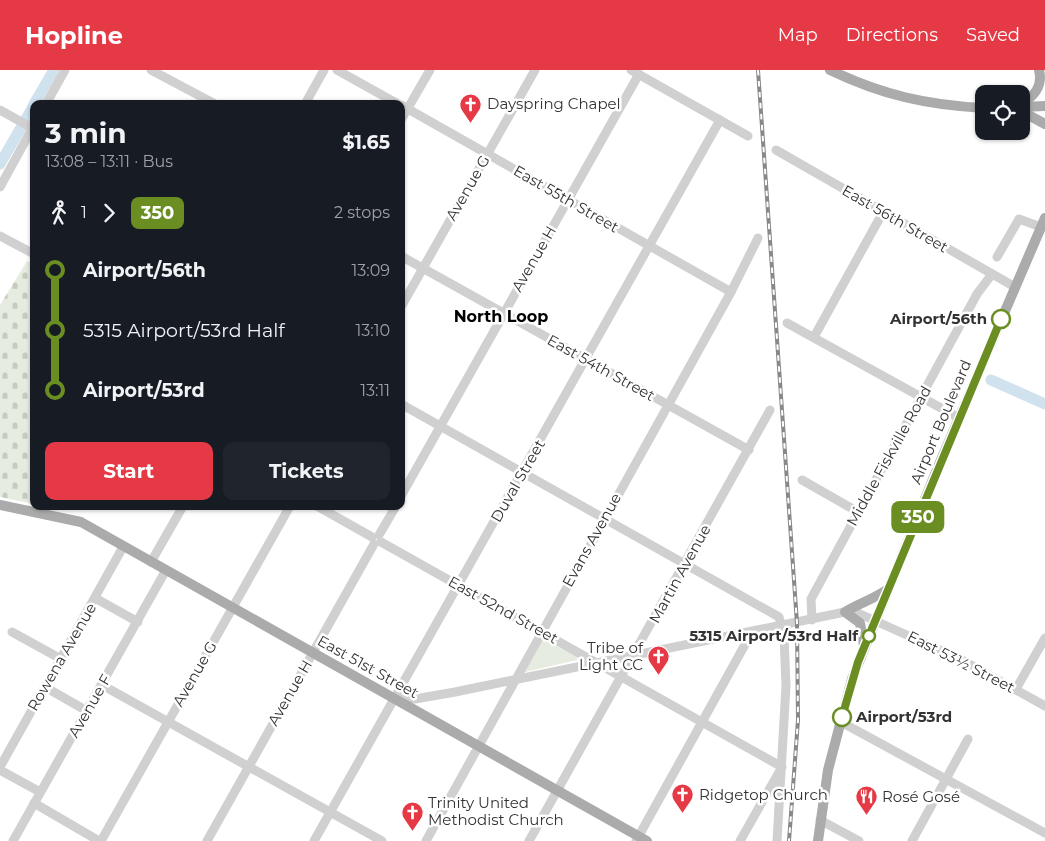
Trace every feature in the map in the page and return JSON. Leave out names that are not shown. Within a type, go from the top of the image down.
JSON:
[{"type":"main road","points":[[830,70],[916,102],[975,107]]},
{"type":"main road","points":[[1030,99],[1038,90],[1039,70]]},
{"type":"main road","points":[[1030,105],[1045,106]]},
{"type":"main road","points":[[1030,116],[1045,124]]},
{"type":"main road","name":"Airport Boulevard","points":[[818,841],[828,770],[852,679],[959,418],[1043,223]]},
{"type":"main road","name":"East 51st Street","points":[[0,505],[75,520],[558,790],[640,839]]},
{"type":"main road","points":[[864,649],[860,623],[846,612],[874,599],[890,587]]},
{"type":"street","points":[[48,100],[65,70]]},
{"type":"street","points":[[151,70],[207,100]]},
{"type":"street","points":[[307,100],[324,70]]},
{"type":"street","name":"East 55th Street","points":[[337,70],[391,100]]},
{"type":"street","points":[[405,102],[430,70]]},
{"type":"street","name":"Avenue G","points":[[405,300],[535,70]]},
{"type":"street","points":[[635,72],[748,136]]},
{"type":"street","name":"Avenue H","points":[[405,489],[568,200],[635,72]]},
{"type":"street","name":"East 55th Street","points":[[405,108],[731,292]]},
{"type":"street","points":[[0,110],[29,125],[0,187]]},
{"type":"street","name":"Duval Street","points":[[314,841],[651,247],[720,120]]},
{"type":"street","name":"East 56th Street","points":[[776,150],[1015,287]]},
{"type":"street","points":[[814,337],[883,212]]},
{"type":"street","points":[[997,258],[1019,219],[1043,223]]},
{"type":"street","points":[[0,236],[30,252]]},
{"type":"street","name":"Evans Avenue","points":[[426,841],[477,745],[731,292],[758,238]]},
{"type":"street","name":"East 54th Street","points":[[405,258],[749,450]]},
{"type":"street","name":"Middle Fiskville Road","points":[[812,620],[811,599],[988,272]]},
{"type":"street","points":[[787,323],[959,418]]},
{"type":"street","points":[[405,406],[779,617],[782,626],[786,686],[777,841]]},
{"type":"street","name":"Martin Avenue","points":[[529,841],[620,677],[635,655],[770,410]]},
{"type":"street","points":[[802,480],[858,512]]},
{"type":"street","points":[[151,562],[181,510]]},
{"type":"street","name":"Avenue G","points":[[100,841],[288,510]]},
{"type":"street","name":"East 52nd Street","points":[[324,510],[782,767]]},
{"type":"street","name":"Avenue H","points":[[206,841],[394,510]]},
{"type":"street","name":"Rowena Avenue","points":[[0,768],[123,547]]},
{"type":"street","name":"Avenue F","points":[[13,841],[166,570]]},
{"type":"street","points":[[96,598],[138,622]]},
{"type":"street","points":[[395,699],[415,699],[846,612]]},
{"type":"street","name":"East 53½ Street","points":[[846,612],[860,614],[960,658],[1045,706]]},
{"type":"street","points":[[12,632],[61,659]]},
{"type":"street","points":[[640,839],[701,723],[752,632]]},
{"type":"street","points":[[1016,690],[1045,638]]},
{"type":"street","points":[[102,685],[382,841]]},
{"type":"street","points":[[45,687],[87,711]]},
{"type":"street","points":[[841,722],[1045,833]]},
{"type":"street","points":[[912,841],[968,739]]},
{"type":"street","points":[[740,841],[782,767]]},
{"type":"street","points":[[0,768],[40,792]]},
{"type":"street","points":[[34,803],[100,841]]},
{"type":"street","points":[[820,820],[859,841]]},
{"type":"green space","points":[[27,261],[30,263],[30,503],[0,497],[0,305]]},
{"type":"green space","points":[[543,639],[577,657],[577,660],[525,672]]},
{"type":"waterway","points":[[36,100],[54,70]]},
{"type":"waterway","points":[[0,164],[30,112]]},
{"type":"waterway","points":[[991,380],[1045,404]]},
{"type":"railway","points":[[758,70],[797,623],[798,720],[789,841]]},
{"type":"bus line","name":"350","points":[[842,717],[858,662],[1001,319]]},
{"type":"place","name":"Dayspring Chapel","points":[[471,123]]},
{"type":"place","name":"Airport/56th","points":[[1001,319]]},
{"type":"place","name":"5315 Airport/53rd Half","points":[[869,636]]},
{"type":"place","name":"Tribe of Light CC","points":[[659,676]]},
{"type":"place","name":"Airport/53rd","points":[[842,717]]},
{"type":"place","name":"Ridgetop Church","points":[[683,814]]},
{"type":"place","name":"Rosé Gosé","points":[[866,816]]},
{"type":"place","name":"Trinity United Methodist Church","points":[[412,831]]},
{"type":"district","name":"North Loop","points":[[501,316]]}]
